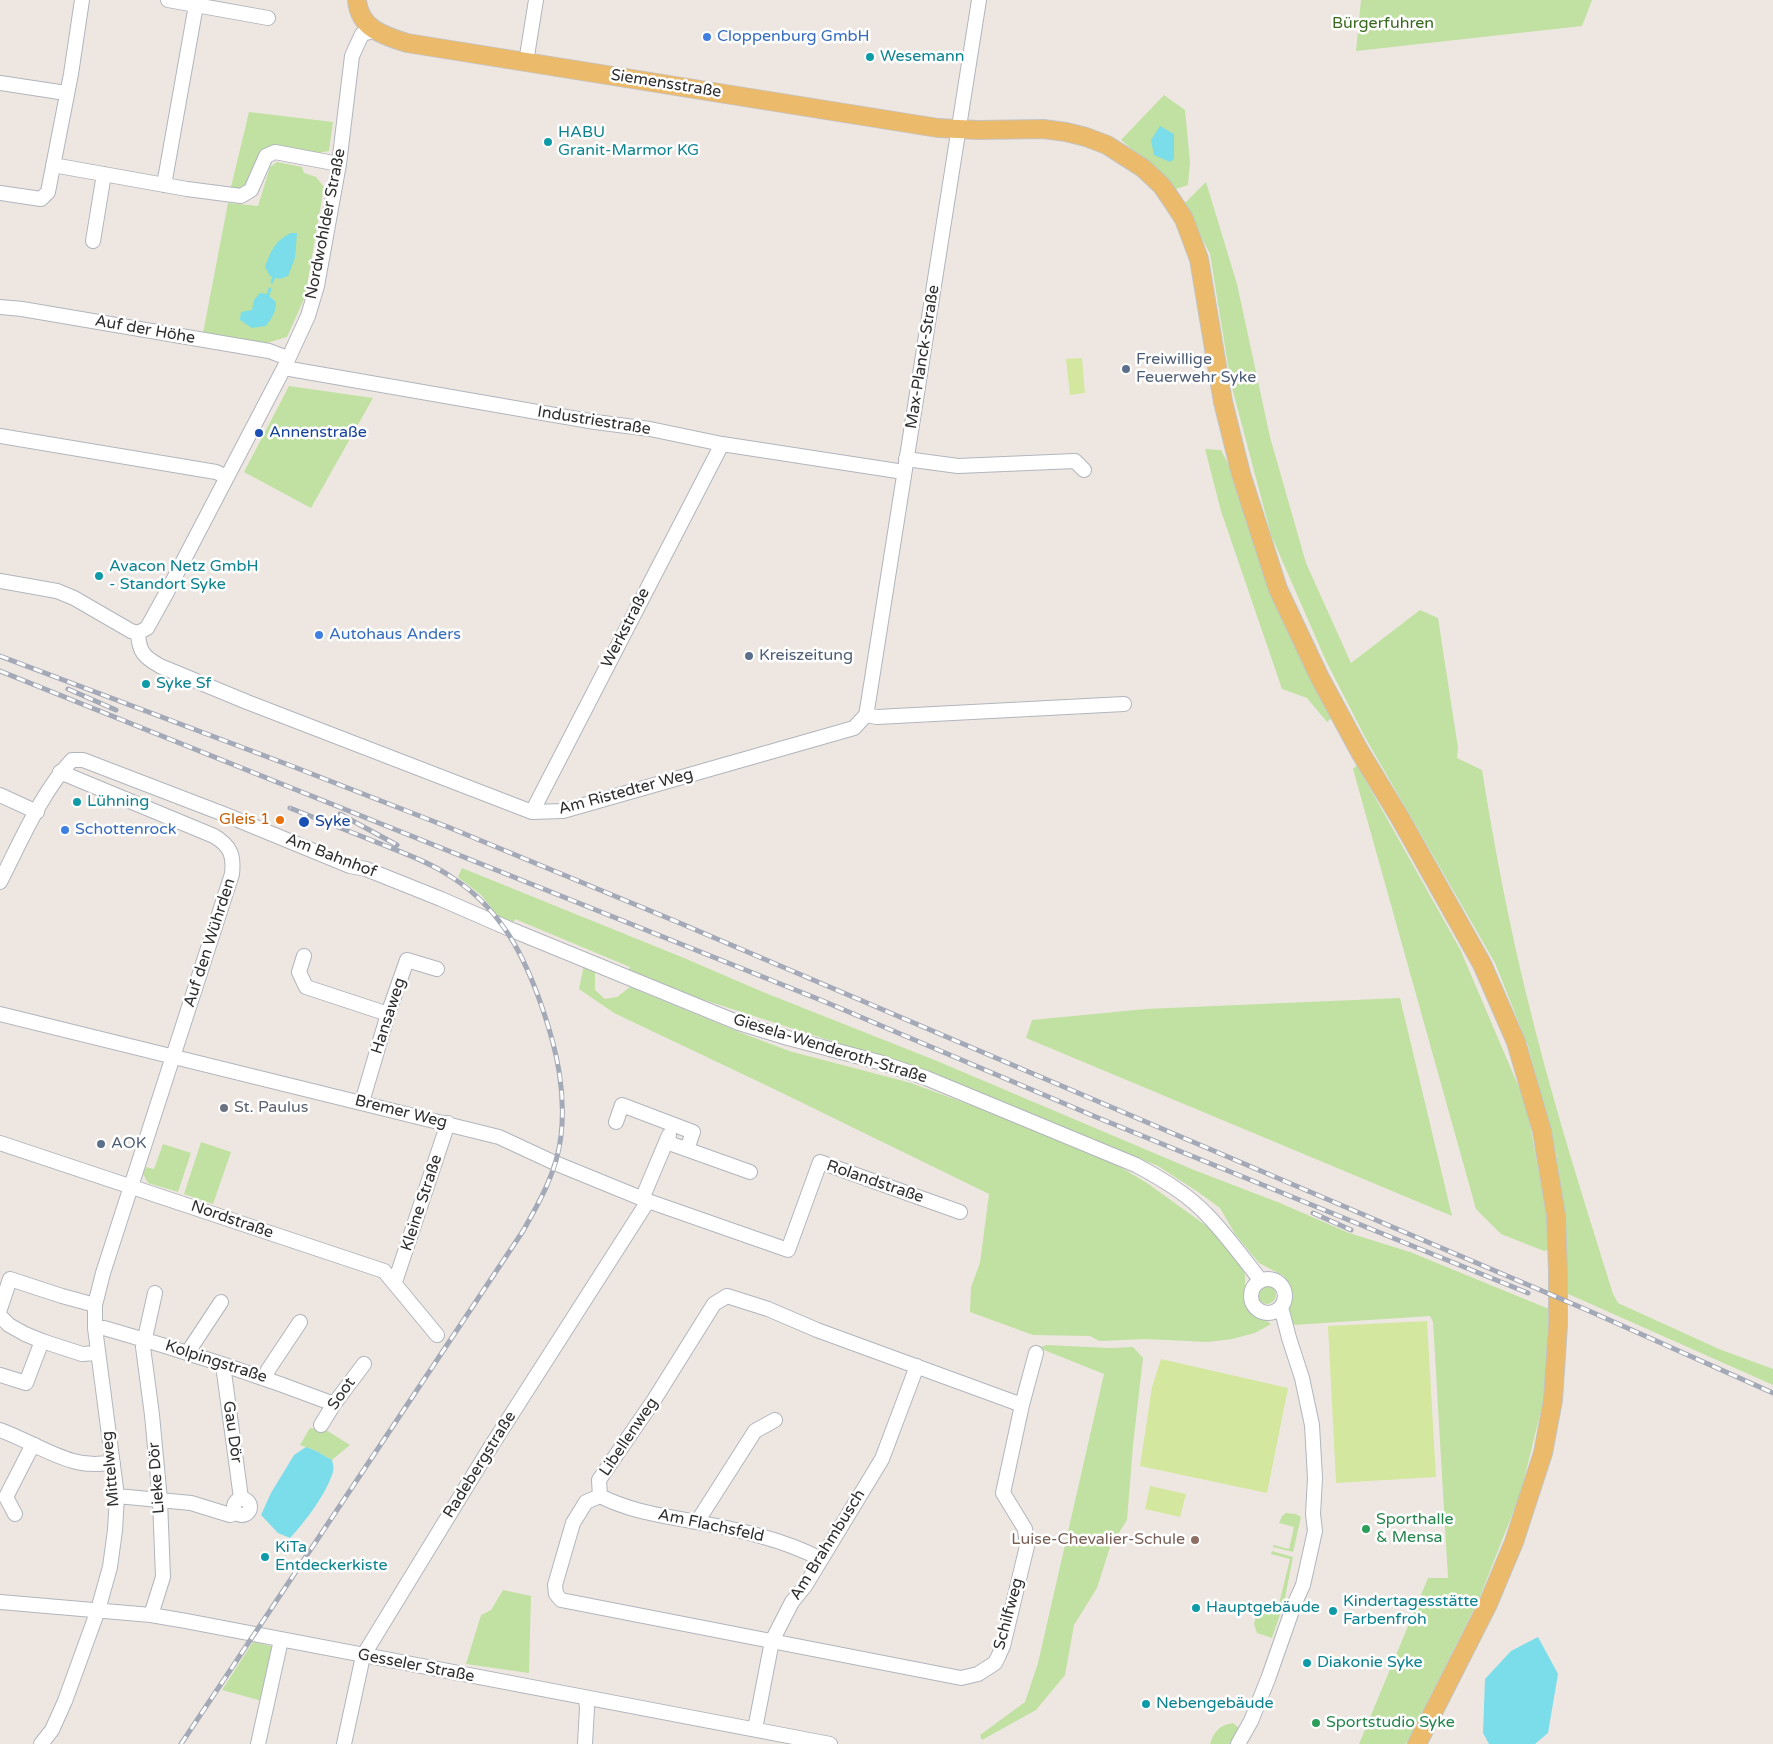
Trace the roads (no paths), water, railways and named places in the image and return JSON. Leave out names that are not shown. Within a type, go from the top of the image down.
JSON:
[{"type":"main road","points":[[356,0],[362,17],[374,31]]},
{"type":"main road","name":"Siemensstraße","points":[[374,31],[407,43],[938,128],[1043,128],[1066,132],[1100,142],[1143,168],[1162,186],[1184,219],[1199,259],[1223,402],[1239,466],[1278,589],[1320,678],[1482,964],[1516,1042],[1542,1131],[1556,1214],[1558,1325],[1553,1400],[1543,1452],[1514,1542],[1488,1604],[1417,1744]]},
{"type":"street","points":[[0,193],[41,200],[48,192],[82,0]]},
{"type":"street","points":[[168,0],[268,18]]},
{"type":"street","points":[[526,62],[536,0]]},
{"type":"street","name":"Max-Planck-Straße","points":[[866,715],[979,0]]},
{"type":"street","points":[[164,185],[196,5]]},
{"type":"street","name":"Nordwohlder Straße","points":[[138,633],[147,628],[168,592],[286,363],[308,316],[317,286],[339,164],[352,56],[362,34],[374,31]]},
{"type":"street","points":[[0,82],[66,93]]},
{"type":"street","points":[[53,165],[164,185],[241,196],[251,190],[266,156],[275,152],[339,164]]},
{"type":"street","points":[[93,241],[104,174]]},
{"type":"street","name":"Auf der Höhe","points":[[0,307],[22,308],[269,351],[286,363]]},
{"type":"street","name":"Industriestraße","points":[[286,363],[595,422],[650,429],[722,444],[905,466],[958,466],[1075,461],[1084,470]]},
{"type":"street","points":[[0,436],[216,472],[227,477]]},
{"type":"street","name":"Werkstraße","points":[[532,812],[722,444]]},
{"type":"street","points":[[0,581],[57,591],[74,598],[131,631],[138,633]]},
{"type":"street","name":"Am Ristedter Weg","points":[[138,633],[142,652],[148,659],[160,666],[247,702],[532,812],[563,811],[753,758],[854,728],[866,715]]},
{"type":"street","points":[[866,715],[878,717],[1092,700],[1124,704]]},
{"type":"street","name":"Am Bahnhof","points":[[60,772],[72,760],[83,760],[350,866],[366,869],[504,927]]},
{"type":"street","points":[[0,882],[60,772]]},
{"type":"street","name":"Auf den Wührden","points":[[60,772],[222,840],[230,849],[234,861],[232,874],[131,1186]]},
{"type":"street","points":[[0,795],[37,812]]},
{"type":"street","name":"Giesela-Wenderoth-Straße","points":[[504,927],[739,1023],[879,1062],[926,1078],[1136,1165],[1154,1174],[1185,1195],[1208,1216],[1260,1281]]},
{"type":"street","points":[[304,956],[299,972],[306,987],[388,1014]]},
{"type":"street","name":"Hansaweg","points":[[362,1102],[388,1014],[408,960],[437,969]]},
{"type":"street","name":"Bremer Weg","points":[[0,1014],[499,1137],[554,1163],[645,1200],[788,1250]]},
{"type":"street","points":[[616,1122],[622,1105],[694,1132],[687,1149]]},
{"type":"street","name":"Kleine Straße","points":[[395,1282],[448,1123]]},
{"type":"street","name":"Radebergstraße","points":[[344,1744],[363,1656],[645,1200],[672,1125]]},
{"type":"street","points":[[666,1142],[750,1172]]},
{"type":"street","name":"Nordstraße","points":[[0,1143],[384,1271],[437,1335]]},
{"type":"street","name":"Rolandstraße","points":[[788,1250],[820,1162],[960,1212]]},
{"type":"street","name":"Mittelweg","points":[[41,1744],[52,1730],[65,1701],[98,1610],[110,1567],[115,1530],[116,1496],[95,1328],[95,1305],[131,1186]]},
{"type":"street","points":[[0,1309],[10,1279],[95,1305]]},
{"type":"street","points":[[1269,1279],[1277,1282],[1284,1290],[1285,1298],[1275,1310],[1260,1311],[1253,1305],[1251,1297],[1253,1288],[1260,1281],[1269,1279]]},
{"type":"street","name":"Lieke Dör","points":[[151,1616],[162,1577],[160,1500],[143,1347],[155,1293]]},
{"type":"street","name":"Libellenweg","points":[[772,1640],[561,1600],[556,1594],[555,1585],[573,1523],[586,1502],[600,1496],[599,1480],[654,1400],[714,1304],[727,1296],[917,1366]]},
{"type":"street","points":[[188,1352],[220,1302]]},
{"type":"street","points":[[1247,1744],[1252,1721],[1294,1604],[1295,1584],[1307,1529],[1313,1514],[1315,1478],[1312,1424],[1302,1378],[1289,1338],[1275,1310]]},
{"type":"street","points":[[0,1316],[9,1325],[42,1341],[82,1354],[98,1353]]},
{"type":"street","points":[[266,1378],[268,1370],[300,1322]]},
{"type":"street","name":"Kolpingstraße","points":[[95,1328],[104,1328],[188,1352],[266,1378],[334,1404]]},
{"type":"street","points":[[0,1375],[26,1383],[42,1341]]},
{"type":"street","name":"Schilfweg","points":[[772,1640],[961,1678],[978,1674],[995,1663],[1003,1646],[1027,1546],[1025,1529],[1003,1493],[1022,1405],[1036,1353]]},
{"type":"street","name":"Soot","points":[[321,1424],[364,1364]]},
{"type":"street","name":"Gau Dör","points":[[160,1500],[191,1503],[230,1515],[236,1513],[243,1516],[248,1513],[251,1507],[248,1501],[241,1498],[223,1365]]},
{"type":"street","points":[[917,1366],[1022,1405]]},
{"type":"street","name":"Am Brahmbusch","points":[[755,1730],[772,1640],[792,1602],[805,1586],[882,1460],[917,1366]]},
{"type":"street","points":[[697,1522],[755,1431],[775,1420]]},
{"type":"street","points":[[0,1430],[73,1461],[91,1464],[113,1463]]},
{"type":"street","points":[[14,1514],[6,1497],[35,1445]]},
{"type":"street","points":[[116,1496],[160,1500]]},
{"type":"street","name":"Am Flachsfeld","points":[[600,1496],[637,1512],[762,1535],[803,1549],[821,1559]]},
{"type":"street","name":"Gesseler Straße","points":[[0,1602],[151,1616],[830,1744]]},
{"type":"street","points":[[258,1744],[281,1640]]},
{"type":"street","points":[[585,1744],[586,1698]]},
{"type":"street","points":[[1238,1744],[1252,1721]]},
{"type":"water","points":[[1160,126],[1174,134],[1174,159],[1170,162],[1154,155],[1151,140]]},
{"type":"water","points":[[291,233],[297,233],[295,258],[288,276],[280,279],[270,276],[265,267],[272,251],[281,239]]},
{"type":"water","points":[[260,293],[267,294],[276,302],[275,309],[272,318],[266,326],[252,328],[240,320],[241,312],[252,310],[254,300]]},
{"type":"water","points":[[306,1447],[332,1460],[333,1470],[321,1498],[290,1538],[278,1533],[261,1515],[271,1493],[294,1455]]},
{"type":"water","points":[[1538,1637],[1558,1674],[1548,1733],[1535,1744],[1489,1744],[1483,1733],[1485,1679],[1511,1651]]},
{"type":"waterway","points":[[272,282],[274,277]]},
{"type":"waterway","points":[[268,295],[270,289]]},
{"type":"railway","points":[[0,656],[448,827],[675,921],[1587,1310],[1773,1393]]},
{"type":"railway","points":[[0,671],[823,1001],[1096,1117],[1528,1293]]},
{"type":"railway","points":[[68,689],[116,710]]},
{"type":"railway","points":[[181,1744],[523,1231],[552,1174],[561,1136],[561,1088],[556,1056],[548,1025],[536,990],[520,953],[498,920],[470,891],[436,868],[409,855],[290,808]]},
{"type":"railway","points":[[340,814],[397,845]]},
{"type":"railway","points":[[1313,1213],[1351,1230]]},
{"type":"place","name":"Cloppenburg GmbH","points":[[707,37]]},
{"type":"place","name":"Wesemann","points":[[870,57]]},
{"type":"place","name":"HABU Granit-Marmor KG","points":[[548,142]]},
{"type":"place","name":"Freiwillige Feuerwehr Syke","points":[[1126,369]]},
{"type":"place","name":"Annenstraße","points":[[259,433]]},
{"type":"place","name":"Avacon Netz GmbH - Standort Syke","points":[[99,576]]},
{"type":"place","name":"Autohaus Anders","points":[[319,635]]},
{"type":"place","name":"Kreiszeitung","points":[[749,656]]},
{"type":"place","name":"Syke Sf","points":[[146,684]]},
{"type":"place","name":"Lühning","points":[[77,802]]},
{"type":"place","name":"Gleis 1","points":[[280,820]]},
{"type":"place","name":"Syke","points":[[304,822]]},
{"type":"place","name":"Schottenrock","points":[[65,830]]},
{"type":"place","name":"St. Paulus","points":[[224,1108]]},
{"type":"place","name":"AOK","points":[[101,1144]]},
{"type":"place","name":"Sporthalle & Mensa","points":[[1366,1529]]},
{"type":"place","name":"Luise-Chevalier-Schule","points":[[1195,1540]]},
{"type":"place","name":"KiTa Entdeckerkiste","points":[[265,1557]]},
{"type":"place","name":"Hauptgebäude","points":[[1196,1608]]},
{"type":"place","name":"Kindertagesstätte Farbenfroh","points":[[1333,1611]]},
{"type":"place","name":"Diakonie Syke","points":[[1307,1663]]},
{"type":"place","name":"Nebengebäude","points":[[1146,1704]]},
{"type":"place","name":"Sportstudio Syke","points":[[1316,1723]]},
{"type":"park label","name":"Bürgerfuhren","points":[[1383,24]]}]
